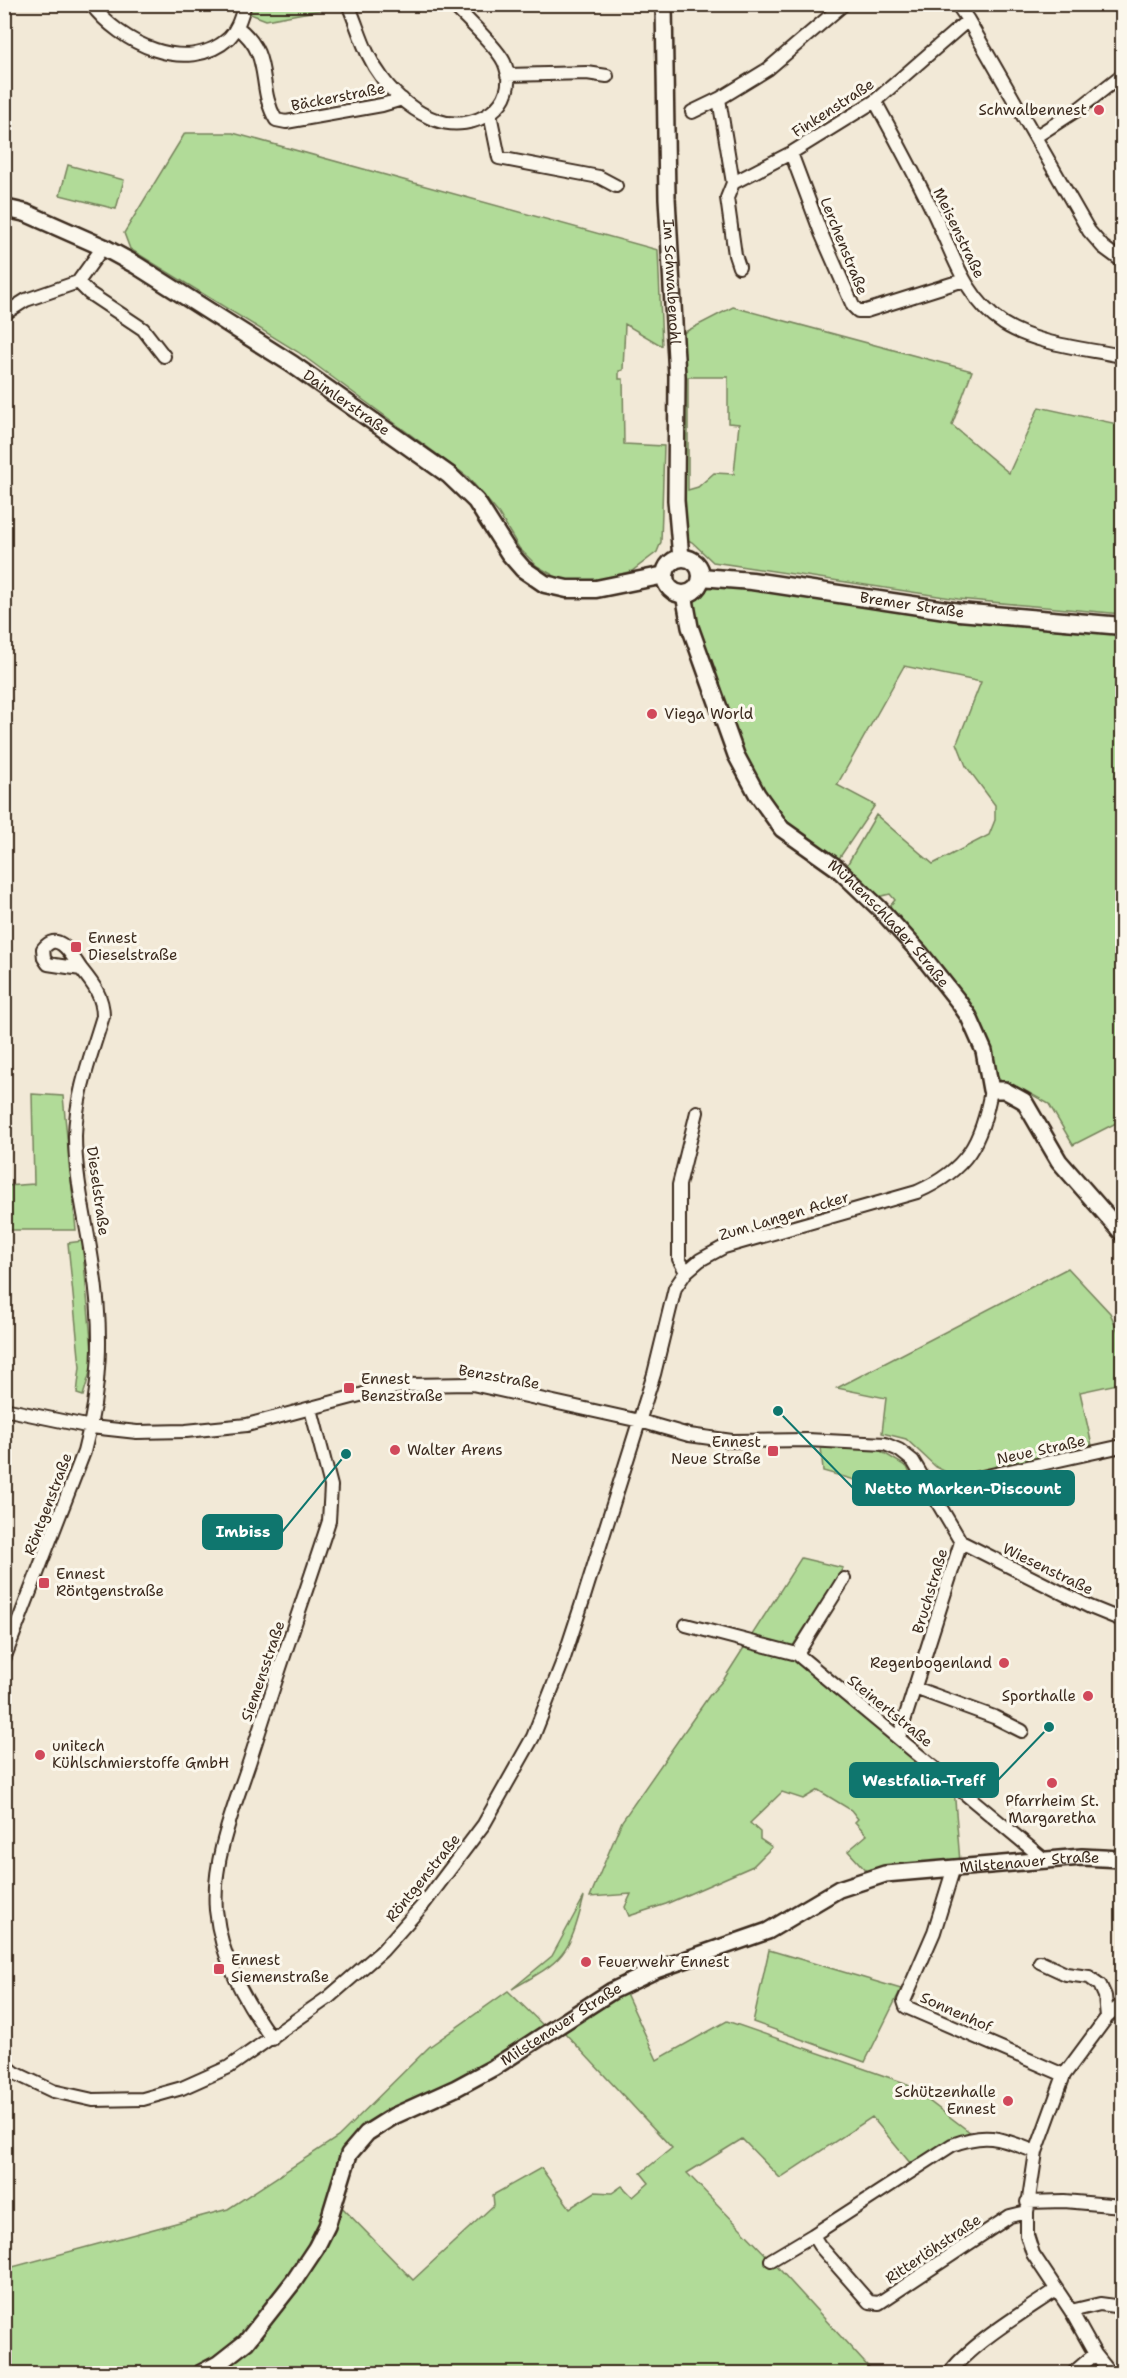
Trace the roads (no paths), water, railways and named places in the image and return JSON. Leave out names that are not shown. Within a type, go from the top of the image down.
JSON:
[{"type":"main road","name":"Daimlerstraße","points":[[4,208],[26,213],[103,247],[136,265],[292,364],[449,475],[476,501],[509,553],[523,569],[545,584],[567,589],[596,589],[665,575]]},
{"type":"main road","points":[[681,558],[693,561],[701,577],[697,587],[684,594],[668,586],[665,575],[668,566],[681,558]]},
{"type":"main road","name":"Bremer Straße","points":[[701,577],[752,581],[959,612],[1122,626]]},
{"type":"street","points":[[91,4],[114,28],[135,42],[171,53],[196,54],[217,46],[230,37],[237,27],[245,4]]},
{"type":"street","points":[[348,4],[365,51],[384,80],[402,99],[437,121],[460,123],[476,121],[498,108],[506,95],[507,75],[504,61],[452,4]]},
{"type":"street","name":"Im Schwalbenohl","points":[[664,4],[667,198],[677,376],[676,501],[681,558]]},
{"type":"street","points":[[692,112],[719,99],[768,69],[843,4]]},
{"type":"street","points":[[959,5],[1089,231],[1103,247],[1122,261]]},
{"type":"street","name":"Finkenstraße","points":[[733,183],[791,153],[875,101],[968,20]]},
{"type":"street","name":"Bäckerstraße","points":[[237,27],[255,44],[260,56],[270,110],[276,120],[286,122],[382,105],[402,99]]},
{"type":"street","points":[[507,75],[587,73],[607,76]]},
{"type":"street","points":[[1035,137],[1121,79]]},
{"type":"street","points":[[719,99],[733,183],[727,198],[735,255],[739,267]]},
{"type":"street","name":"Meisenstraße","points":[[875,101],[934,213],[964,280],[988,312],[1020,333],[1122,356]]},
{"type":"street","points":[[490,114],[499,158],[599,177],[616,186]]},
{"type":"street","name":"Lerchenstraße","points":[[791,153],[830,254],[853,306],[858,311],[866,311],[964,280]]},
{"type":"street","points":[[4,314],[26,300],[78,282],[103,247]]},
{"type":"street","points":[[78,282],[89,293],[143,329],[164,356]]},
{"type":"street","name":"Mühlenschlader Straße","points":[[684,594],[690,627],[736,754],[757,794],[782,829],[837,868],[879,908],[920,953],[958,1001],[969,1017],[984,1051],[991,1090]]},
{"type":"street","name":"Dieselstraße","points":[[81,969],[97,989],[103,1005],[103,1016],[80,1089],[75,1134],[76,1169],[93,1265],[100,1331],[100,1364],[91,1427]]},
{"type":"street","points":[[991,1090],[1004,1090],[1024,1101],[1059,1161],[1122,1233]]},
{"type":"street","name":"Zum Langen Acker","points":[[640,1421],[675,1288],[686,1272],[700,1260],[724,1247],[917,1192],[934,1185],[961,1164],[974,1147],[982,1130],[991,1090]]},
{"type":"street","points":[[686,1272],[679,1259],[679,1185],[698,1112]]},
{"type":"street","name":"Benzstraße","points":[[4,1409],[91,1427],[137,1432],[186,1431],[247,1425],[341,1399],[408,1385],[472,1384],[640,1421],[689,1435],[732,1441],[807,1440],[885,1444],[899,1450],[913,1461],[931,1494]]},
{"type":"street","name":"Siemensstraße","points":[[272,2038],[247,2004],[223,1948],[216,1912],[215,1884],[227,1830],[329,1521],[331,1486],[311,1408]]},
{"type":"street","name":"Röntgenstraße","points":[[4,2064],[15,2073],[53,2091],[93,2100],[143,2098],[182,2088],[229,2067],[272,2038],[328,1998],[382,1951],[438,1887],[484,1824],[533,1737],[563,1661],[640,1421]]},
{"type":"street","name":"Röntgenstraße","points":[[4,1659],[84,1452],[91,1427]]},
{"type":"street","name":"Neue Straße","points":[[931,1494],[951,1484],[1122,1446]]},
{"type":"street","name":"Bruchstraße","points":[[899,1737],[961,1542],[931,1494]]},
{"type":"street","name":"Wiesenstraße","points":[[961,1542],[1090,1607],[1122,1620]]},
{"type":"street","points":[[797,1654],[844,1579]]},
{"type":"street","name":"Steinertstraße","points":[[686,1625],[797,1654],[1046,1861]]},
{"type":"street","points":[[915,1688],[994,1717],[1022,1731]]},
{"type":"street","name":"Milstenauer Straße","points":[[199,2373],[218,2364],[246,2342],[294,2281],[316,2248],[327,2226],[349,2154],[367,2133],[380,2124],[475,2078],[612,1991],[656,1970],[768,1931],[839,1889],[885,1874],[1082,1857],[1122,1859]]},
{"type":"street","name":"Sonnenhof","points":[[954,1868],[934,1932],[904,2001],[906,2007],[1064,2075]]},
{"type":"street","points":[[1040,1962],[1066,1974],[1089,1977],[1100,1985],[1105,1996],[1107,2017]]},
{"type":"street","points":[[1111,2373],[1095,2354],[1071,2311],[1034,2254],[1027,2235],[1027,2207],[1036,2152],[1064,2075],[1107,2017],[1122,2004]]},
{"type":"street","points":[[771,2260],[952,2145],[969,2138],[984,2136],[1036,2152]]},
{"type":"street","points":[[1027,2207],[1064,2201],[1122,2206]]},
{"type":"street","name":"Ritterlöhstraße","points":[[813,2235],[819,2245],[869,2302],[879,2303],[1027,2207]]},
{"type":"street","points":[[949,2373],[954,2365],[996,2331],[1056,2290]]},
{"type":"street","points":[[1071,2311],[1100,2304],[1122,2307]]},
{"type":"street","points":[[1072,2373],[1095,2354]]},
{"type":"place","name":"Schwalbennest","points":[[1099,110]]},
{"type":"place","name":"Viega World","points":[[652,714]]},
{"type":"place","name":"Ennest Dieselstraße","points":[[76,947]]},
{"type":"place","name":"Ennest Benzstraße","points":[[349,1388]]},
{"type":"place","name":"Netto Marken-Discount","points":[[778,1411]]},
{"type":"place","name":"Walter Arens","points":[[395,1450]]},
{"type":"place","name":"Ennest Neue Straße","points":[[773,1451]]},
{"type":"place","name":"Imbiss","points":[[346,1454]]},
{"type":"place","name":"Ennest Röntgenstraße","points":[[44,1583]]},
{"type":"place","name":"Regenbogenland","points":[[1004,1663]]},
{"type":"place","name":"Sporthalle","points":[[1088,1696]]},
{"type":"place","name":"Westfalia-Treff","points":[[1049,1727]]},
{"type":"place","name":"unitech Kühlschmierstoffe GmbH","points":[[40,1755]]},
{"type":"place","name":"Pfarrheim St. Margaretha","points":[[1052,1783]]},
{"type":"place","name":"Feuerwehr Ennest","points":[[586,1962]]},
{"type":"place","name":"Ennest Siemenstraße","points":[[219,1969]]},
{"type":"place","name":"Schützenhalle Ennest","points":[[1008,2101]]}]
